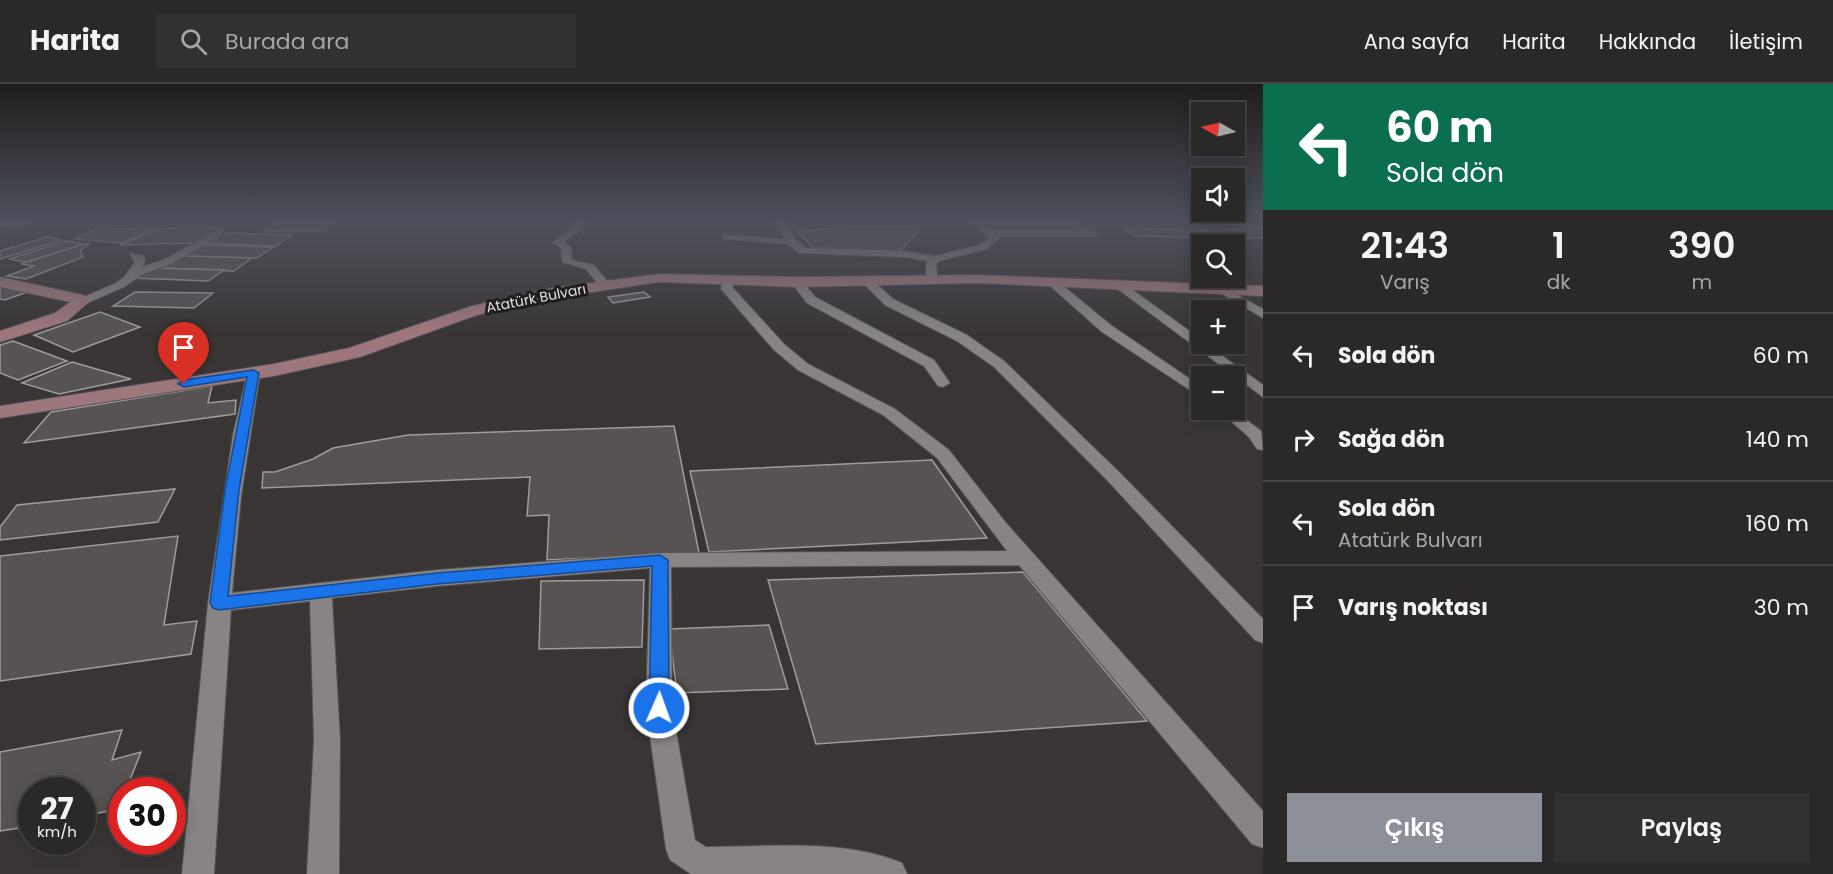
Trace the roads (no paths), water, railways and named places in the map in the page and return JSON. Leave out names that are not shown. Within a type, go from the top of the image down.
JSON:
[{"type":"street","points":[[0,337],[61,317],[83,300],[120,285],[129,277],[140,259]]},
{"type":"street","points":[[129,277],[173,259]]},
{"type":"street","points":[[567,259],[567,262],[590,267],[605,286]]},
{"type":"street","points":[[932,279],[931,266],[934,259]]},
{"type":"street","name":"Atatürk Bulvarı","points":[[0,412],[253,373],[354,353],[472,311],[552,293],[659,278],[727,278],[798,282],[932,279],[1263,291]]},
{"type":"street","points":[[727,278],[727,289],[779,347],[803,367],[889,412],[943,454],[1024,558],[1263,833]]},
{"type":"street","points":[[865,279],[889,302],[962,338],[999,364],[1113,476],[1263,634]]},
{"type":"street","points":[[0,282],[83,300]]},
{"type":"street","points":[[798,282],[811,300],[929,363],[944,383]]},
{"type":"street","points":[[1052,282],[1107,329],[1191,386]]},
{"type":"street","points":[[1119,285],[1263,392]]},
{"type":"street","points":[[1221,289],[1263,314]]},
{"type":"street","points":[[198,874],[219,603],[232,490],[253,373]]},
{"type":"street","points":[[1238,420],[1255,434],[1263,445]]},
{"type":"street","points":[[219,603],[437,578],[660,560],[1024,558]]},
{"type":"street","points":[[660,560],[659,708],[681,849],[702,863],[835,863],[891,874]]},
{"type":"street","points":[[321,592],[327,740],[323,874]]}]
